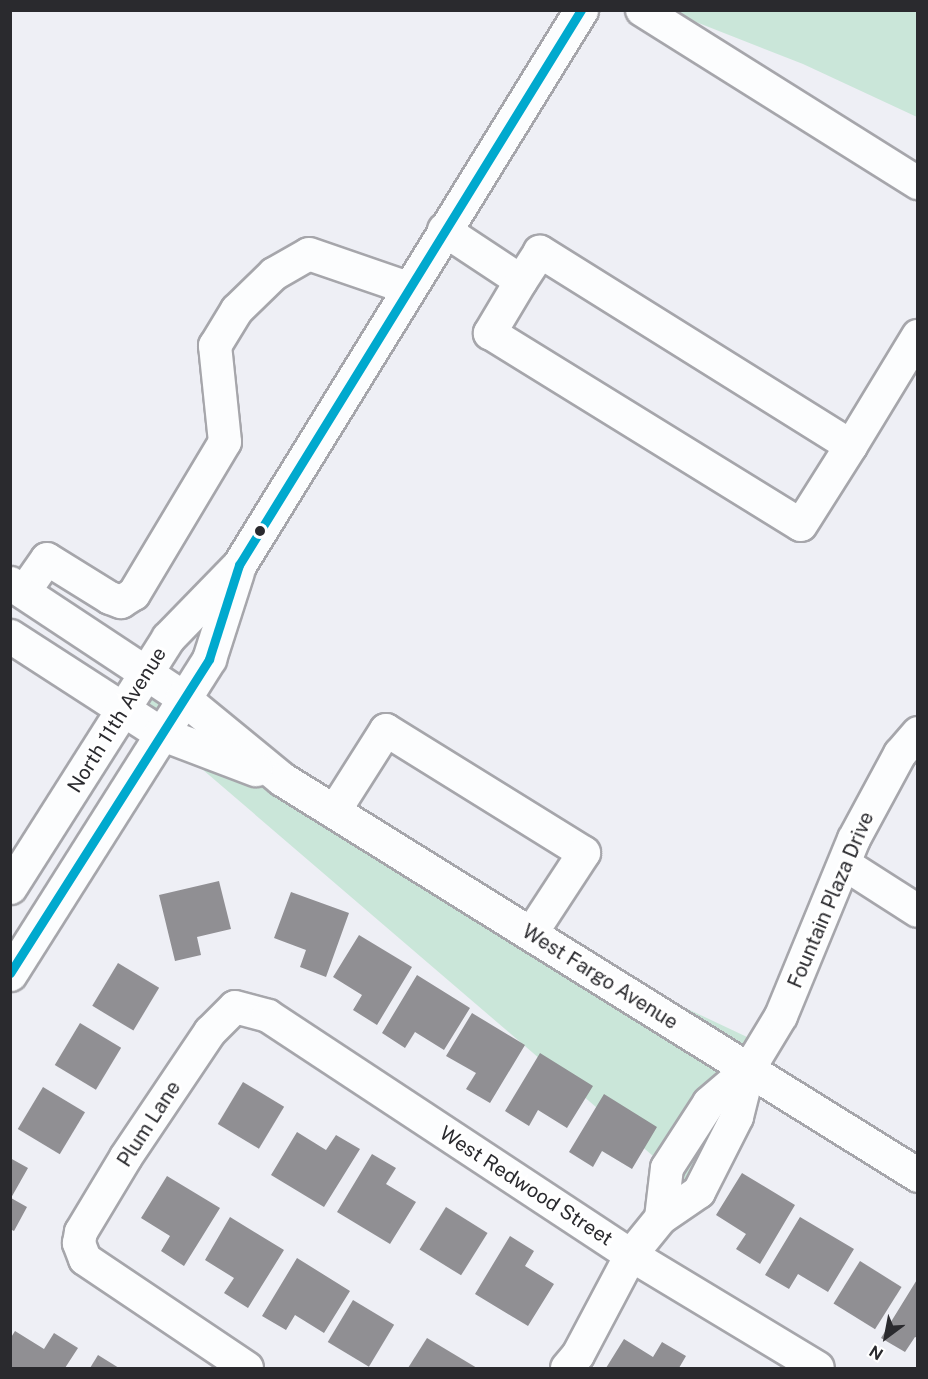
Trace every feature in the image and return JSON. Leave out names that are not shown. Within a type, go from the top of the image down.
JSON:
[{"type":"main road","name":"North 11th Avenue","points":[[10,887],[148,674],[168,638],[239,565],[581,10]]},
{"type":"main road","name":"North 11th Avenue","points":[[10,974],[182,697],[209,659],[239,565]]},
{"type":"main road","name":"West Fargo Avenue","points":[[17,588],[182,697],[282,779],[918,1175]]},
{"type":"main road","name":"West Fargo Avenue","points":[[10,636],[160,733],[282,779]]},
{"type":"street","points":[[642,10],[918,183]]},
{"type":"street","points":[[444,230],[521,280]]},
{"type":"street","points":[[850,446],[540,252],[490,333],[801,525],[850,446],[918,336]]},
{"type":"street","points":[[17,588],[47,559],[110,598],[121,602],[134,594],[225,442],[215,346],[237,310],[274,274],[309,254],[408,288]]},
{"type":"street","points":[[334,812],[386,730],[584,853],[531,934]]},
{"type":"street","name":"Fountain Plaza Drive","points":[[567,1368],[578,1355],[631,1256],[662,1218],[667,1168],[709,1103],[749,1069],[781,1016],[859,830],[900,754],[918,733]]},
{"type":"street","points":[[846,865],[918,911]]},
{"type":"street","name":"Plum Lane","points":[[235,1007],[210,1032],[126,1157],[81,1232],[80,1250],[85,1259],[118,1284],[247,1368]]},
{"type":"street","name":"West Redwood Street","points":[[235,1007],[268,1016],[631,1256],[818,1368]]},
{"type":"green space","points":[[668,11],[917,11],[917,117],[803,64]]},
{"type":"green space","points":[[148,674],[605,970],[764,1045],[699,1192],[661,1218],[667,1168],[160,733],[124,709]]},
{"type":"building","points":[[219,881],[231,929],[197,937],[201,955],[175,961],[159,895]]},
{"type":"building","points":[[291,892],[349,913],[326,977],[300,967],[306,950],[274,938]]},
{"type":"building","points":[[359,935],[412,967],[377,1025],[353,1010],[362,995],[333,977]]},
{"type":"building","points":[[118,963],[159,988],[133,1031],[92,1006]]},
{"type":"building","points":[[417,975],[470,1008],[444,1050],[415,1032],[405,1048],[382,1033]]},
{"type":"building","points":[[472,1013],[525,1045],[490,1103],[466,1089],[476,1073],[446,1056]]},
{"type":"building","points":[[80,1023],[121,1048],[96,1090],[55,1065]]},
{"type":"building","points":[[540,1053],[593,1086],[567,1128],[538,1110],[529,1126],[505,1111]]},
{"type":"building","points":[[243,1082],[284,1107],[259,1149],[218,1124]]},
{"type":"building","points":[[43,1087],[85,1112],[60,1154],[18,1129]]},
{"type":"building","points":[[604,1094],[657,1127],[632,1169],[602,1151],[593,1167],[569,1152]]},
{"type":"building","points":[[297,1132],[326,1150],[336,1135],[360,1149],[324,1207],[271,1175]]},
{"type":"building","points":[[372,1154],[396,1168],[386,1184],[416,1202],[390,1244],[337,1212]]},
{"type":"building","points":[[10,1158],[28,1168],[11,1198],[27,1207],[14,1231],[10,1229]]},
{"type":"building","points":[[742,1173],[795,1205],[760,1264],[736,1249],[746,1234],[716,1215]]},
{"type":"building","points":[[167,1176],[220,1208],[184,1266],[161,1251],[170,1236],[141,1218]]},
{"type":"building","points":[[446,1207],[488,1233],[461,1275],[420,1249]]},
{"type":"building","points":[[230,1217],[284,1250],[248,1308],[224,1293],[234,1278],[205,1260]]},
{"type":"building","points":[[800,1217],[854,1249],[828,1292],[798,1274],[789,1289],[765,1275]]},
{"type":"building","points":[[510,1236],[534,1251],[525,1266],[554,1284],[528,1326],[475,1294]]},
{"type":"building","points":[[297,1258],[350,1291],[324,1333],[295,1315],[286,1330],[262,1316]]},
{"type":"building","points":[[860,1261],[902,1287],[875,1329],[834,1303]]},
{"type":"building","points":[[918,1278],[918,1338],[915,1337],[905,1352],[881,1338]]},
{"type":"building","points":[[353,1300],[394,1325],[369,1367],[328,1342]]},
{"type":"building","points":[[15,1331],[44,1349],[54,1333],[78,1348],[65,1368],[10,1368],[10,1339]]},
{"type":"building","points":[[427,1338],[477,1368],[408,1368]]},
{"type":"building","points":[[624,1339],[653,1357],[662,1342],[686,1356],[679,1368],[606,1368]]},
{"type":"building","points":[[98,1355],[119,1368],[90,1368]]},
{"type":"transit line","points":[[10,973],[209,659],[239,565],[581,10]]}]
